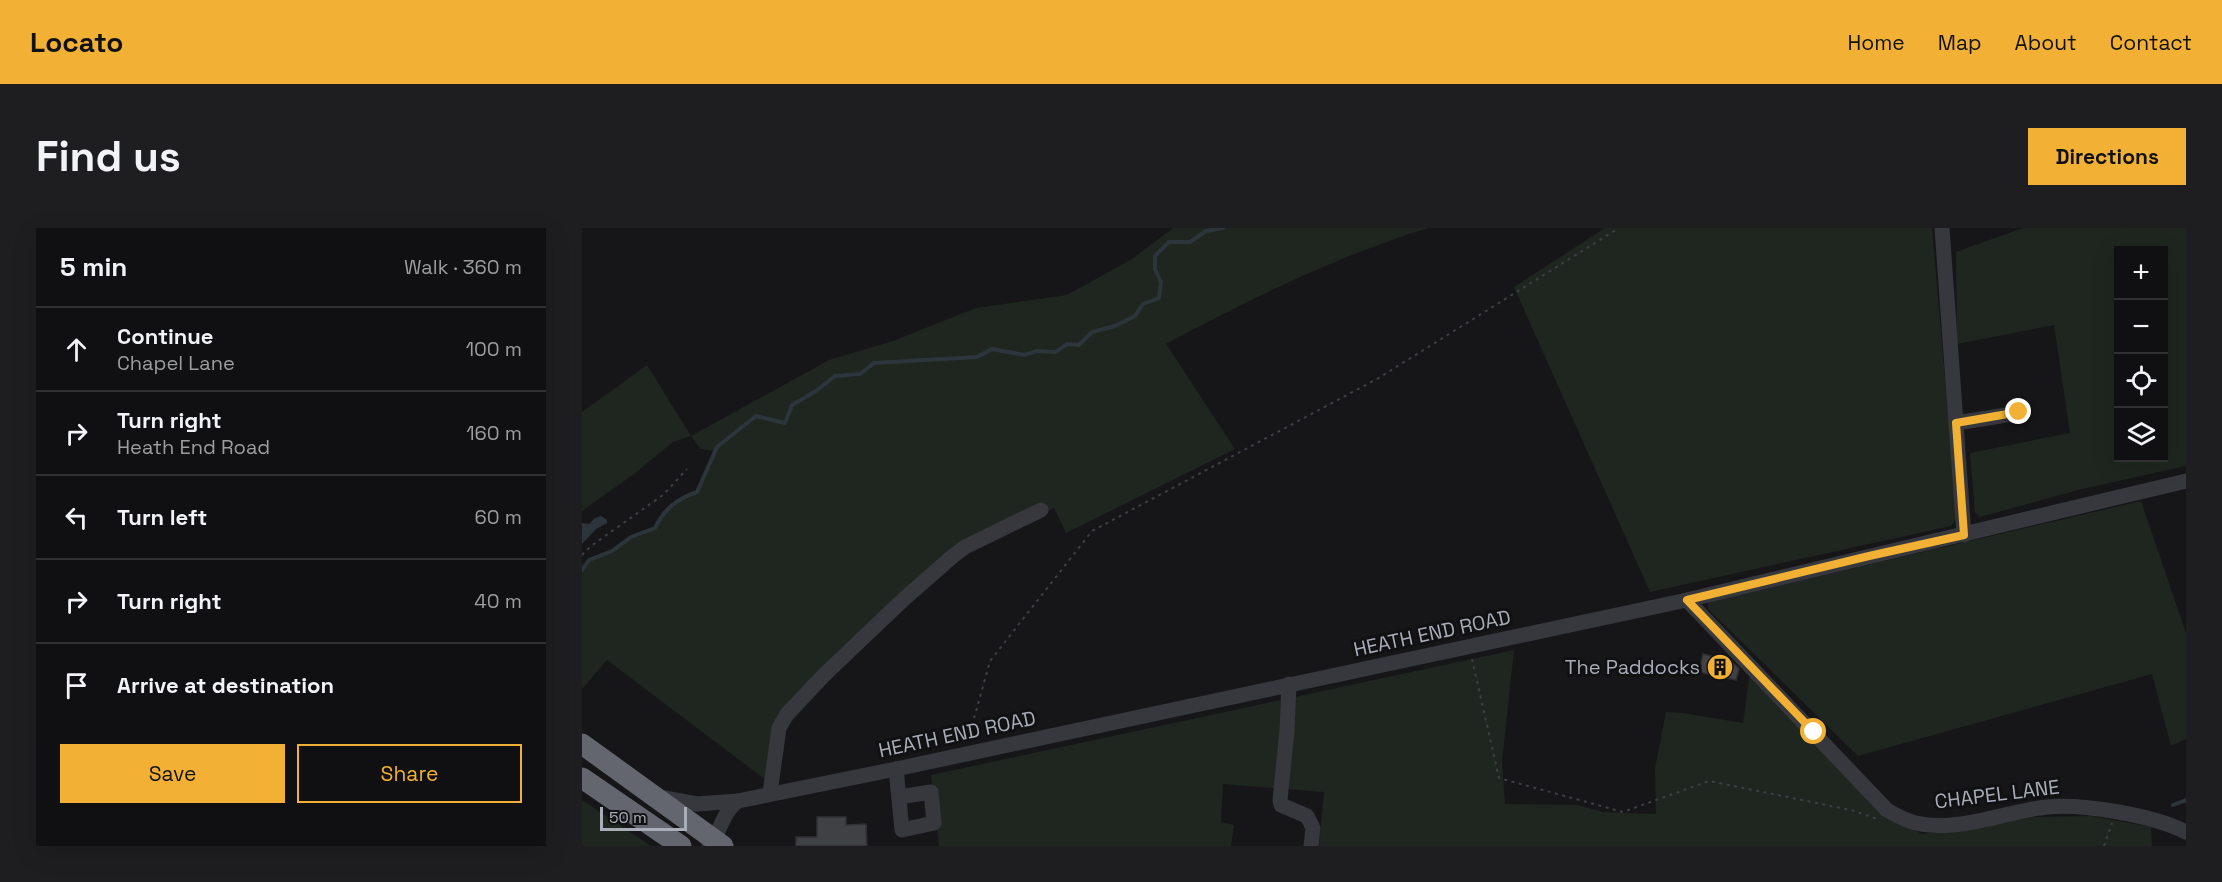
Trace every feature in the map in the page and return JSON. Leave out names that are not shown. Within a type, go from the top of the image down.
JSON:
[{"type":"highway","points":[[582,744],[715,844]]},
{"type":"highway","points":[[582,778],[681,846]]},
{"type":"street","points":[[1942,228],[1964,535]]},
{"type":"street","points":[[1956,423],[2019,412]]},
{"type":"street","name":"HEATH END ROAD","points":[[652,796],[697,804],[738,801],[896,769],[1687,600],[2186,482]]},
{"type":"street","points":[[770,793],[779,728],[787,714],[824,675],[953,556],[965,547],[1041,510]]},
{"type":"street","name":"CHAPEL LANE","points":[[1687,600],[1887,810],[1902,819],[1917,824],[1941,825],[1975,822],[2046,807],[2083,807],[2107,810],[2162,823],[2186,832]]},
{"type":"street","points":[[1289,684],[1280,800],[1281,805],[1307,816],[1313,828],[1311,846]]},
{"type":"street","points":[[896,769],[899,797]]},
{"type":"street","points":[[715,844],[719,825],[732,805],[738,801]]},
{"type":"path","points":[[964,755],[990,661],[1092,531],[1377,379],[1619,228]]},
{"type":"path","points":[[582,555],[591,546],[663,495],[687,469]]},
{"type":"path","points":[[1469,647],[1499,778],[1623,812],[1709,781],[1851,810],[1881,820]]},
{"type":"path","points":[[2104,846],[2111,832],[2113,816]]},
{"type":"shaded area","points":[[1173,228],[1428,228],[1327,265],[1166,344],[1235,449],[1066,533],[1054,508],[960,554],[839,670],[785,729],[766,780],[607,660],[582,689],[582,570],[589,560],[612,551],[631,537],[655,528],[672,506],[697,492],[716,451],[700,449],[691,436],[829,360],[893,341],[976,308],[1067,295],[1132,259]]},
{"type":"shaded area","points":[[1605,228],[1932,228],[1957,518],[1951,526],[1650,592],[1514,287]]},
{"type":"shaded area","points":[[2023,228],[2186,228],[2186,466],[2078,490],[1980,517],[1975,513],[1970,453],[2070,433],[2054,325],[1957,344],[1956,252]]},
{"type":"shaded area","points":[[647,365],[691,436],[673,442],[634,474],[582,511],[582,412]]},
{"type":"shaded area","points":[[2141,501],[2186,633],[2186,739],[2171,746],[2152,674],[1858,756],[1708,609],[1708,602]]},
{"type":"shaded area","points":[[601,516],[607,520],[607,523],[596,529],[582,544],[582,523],[589,524]]},
{"type":"shaded area","points":[[1514,650],[1502,761],[1505,804],[1578,805],[1603,812],[1656,814],[1655,768],[1666,712],[1743,723],[1750,672],[1888,816],[1922,834],[2034,817],[2091,816],[2151,827],[2152,846],[1319,846],[1324,792],[1223,784],[1221,822],[1234,825],[1231,846],[939,846],[931,775]]},
{"type":"shaded area","points":[[582,800],[651,846],[582,846]]},
{"type":"building","name":"The Paddocks","points":[[1703,654],[1731,661],[1739,669],[1736,680],[1699,672]]},
{"type":"building","points":[[817,817],[846,817],[846,825],[866,824],[867,846],[796,846],[796,837],[817,837]]},
{"type":"waterway","points":[[582,570],[589,560],[612,551],[631,537],[655,528],[672,506],[697,492],[717,447],[756,416],[785,423],[792,405],[816,391],[835,376],[860,374],[874,363],[977,357],[992,349],[1024,355],[1037,351],[1056,352],[1067,344],[1079,345],[1092,332],[1115,326],[1135,316],[1143,304],[1159,298],[1161,282],[1155,269],[1155,256],[1169,242],[1190,242],[1206,231],[1223,228]]},
{"type":"waterway","points":[[2173,805],[2186,800]]},
{"type":"place","name":"The Paddocks","points":[[1720,667]]},
{"type":"route","points":[[1814,732],[1687,600],[1964,535],[1956,423],[2019,412]]}]
